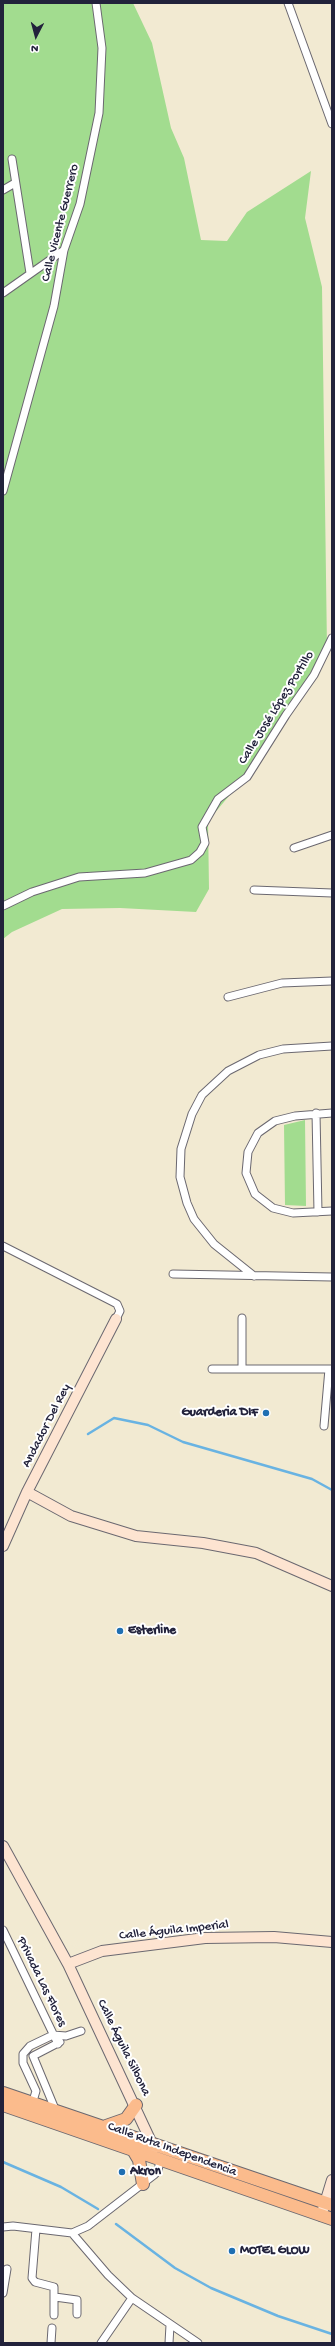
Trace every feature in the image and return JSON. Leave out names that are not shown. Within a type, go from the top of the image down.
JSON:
[{"type":"main road","name":"Calle Ruta Independencia","points":[[3,2092],[106,2126],[329,2204]]},
{"type":"main road","points":[[106,2126],[126,2119],[136,2104]]},
{"type":"main road","name":"Calle Ruta Independencia","points":[[3,2105],[327,2218]]},
{"type":"main road","points":[[133,2150],[139,2160],[143,2184]]},
{"type":"street","name":"Calle Vicente Guerrero","points":[[3,491],[54,306],[64,250],[80,204],[99,113],[102,48],[96,3]]},
{"type":"street","points":[[288,3],[332,124]]},
{"type":"street","points":[[12,159],[30,273]]},
{"type":"street","points":[[3,190],[15,183]]},
{"type":"street","points":[[3,293],[64,250]]},
{"type":"street","name":"Calle José López Portillo","points":[[3,906],[32,892],[79,877],[145,873],[191,860],[200,852],[205,843],[202,826],[218,799],[247,777],[314,675],[332,638]]},
{"type":"street","points":[[294,848],[332,835]]},
{"type":"street","points":[[254,890],[332,893]]},
{"type":"street","points":[[228,997],[282,983],[332,981]]},
{"type":"street","points":[[254,1276],[214,1244],[194,1219],[187,1203],[180,1177],[181,1149],[192,1114],[202,1096],[228,1071],[259,1055],[283,1049],[332,1046]]},
{"type":"street","points":[[316,1113],[318,1212]]},
{"type":"street","points":[[332,1113],[316,1113],[275,1121],[258,1133],[248,1152],[246,1174],[255,1194],[273,1208],[293,1213],[332,1211]]},
{"type":"street","points":[[3,1246],[117,1304],[120,1311],[116,1319]]},
{"type":"street","points":[[173,1274],[332,1277]]},
{"type":"street","points":[[242,1318],[242,1369]]},
{"type":"street","name":"Andador Del Rey","points":[[3,1546],[27,1492],[116,1319]]},
{"type":"street","points":[[212,1369],[331,1369],[324,1426]]},
{"type":"street","points":[[27,1492],[71,1516],[136,1536],[203,1543],[256,1553],[332,1586]]},
{"type":"street","name":"Calle Águila Silbona","points":[[3,1846],[68,1964],[136,2104],[160,2160]]},
{"type":"street","name":"Privada Las Flores","points":[[3,1930],[58,2044]]},
{"type":"street","name":"Calle Águila Imperial","points":[[68,1964],[102,1951],[205,1938],[274,1937],[332,1942]]},
{"type":"street","points":[[55,2109],[33,2056],[58,2044],[66,2036],[81,2030]]},
{"type":"street","points":[[33,2101],[34,2088],[23,2063],[23,2054],[27,2048],[53,2035],[66,2036]]},
{"type":"street","points":[[3,2227],[72,2233],[88,2226],[143,2184],[158,2171],[160,2160]]},
{"type":"street","points":[[327,2218],[332,2180]]},
{"type":"street","points":[[36,2229],[32,2278],[35,2282],[52,2285],[55,2297],[54,2315]]},
{"type":"street","points":[[72,2233],[108,2275],[132,2298],[198,2343]]},
{"type":"street","points":[[3,2293],[7,2269]]},
{"type":"street","points":[[55,2297],[77,2300],[76,2314]]},
{"type":"street","points":[[101,2343],[132,2298]]},
{"type":"street","points":[[168,2343],[170,2325]]},
{"type":"street","points":[[51,2343],[52,2328]]},
{"type":"green space","points":[[3,3],[133,3],[152,43],[171,128],[184,158],[201,240],[227,241],[247,212],[311,171],[305,218],[322,287],[327,649],[244,778],[208,821],[209,889],[196,912],[120,908],[62,909],[12,932],[3,939]]},
{"type":"green space","points":[[305,1120],[306,1206],[285,1205],[284,1125]]},
{"type":"waterway","points":[[88,1434],[114,1418],[148,1425],[183,1442],[312,1479],[332,1490]]},
{"type":"waterway","points":[[3,2162],[61,2187],[98,2209]]},
{"type":"waterway","points":[[116,2224],[175,2268],[211,2288],[278,2316],[332,2334]]},
{"type":"place","name":"Guarderia DIF","points":[[266,1413]]},
{"type":"place","name":"Esterline","points":[[120,1631]]},
{"type":"place","name":"Akron","points":[[122,2172]]},
{"type":"place","name":"MOTEL GLOW","points":[[232,2251]]}]
